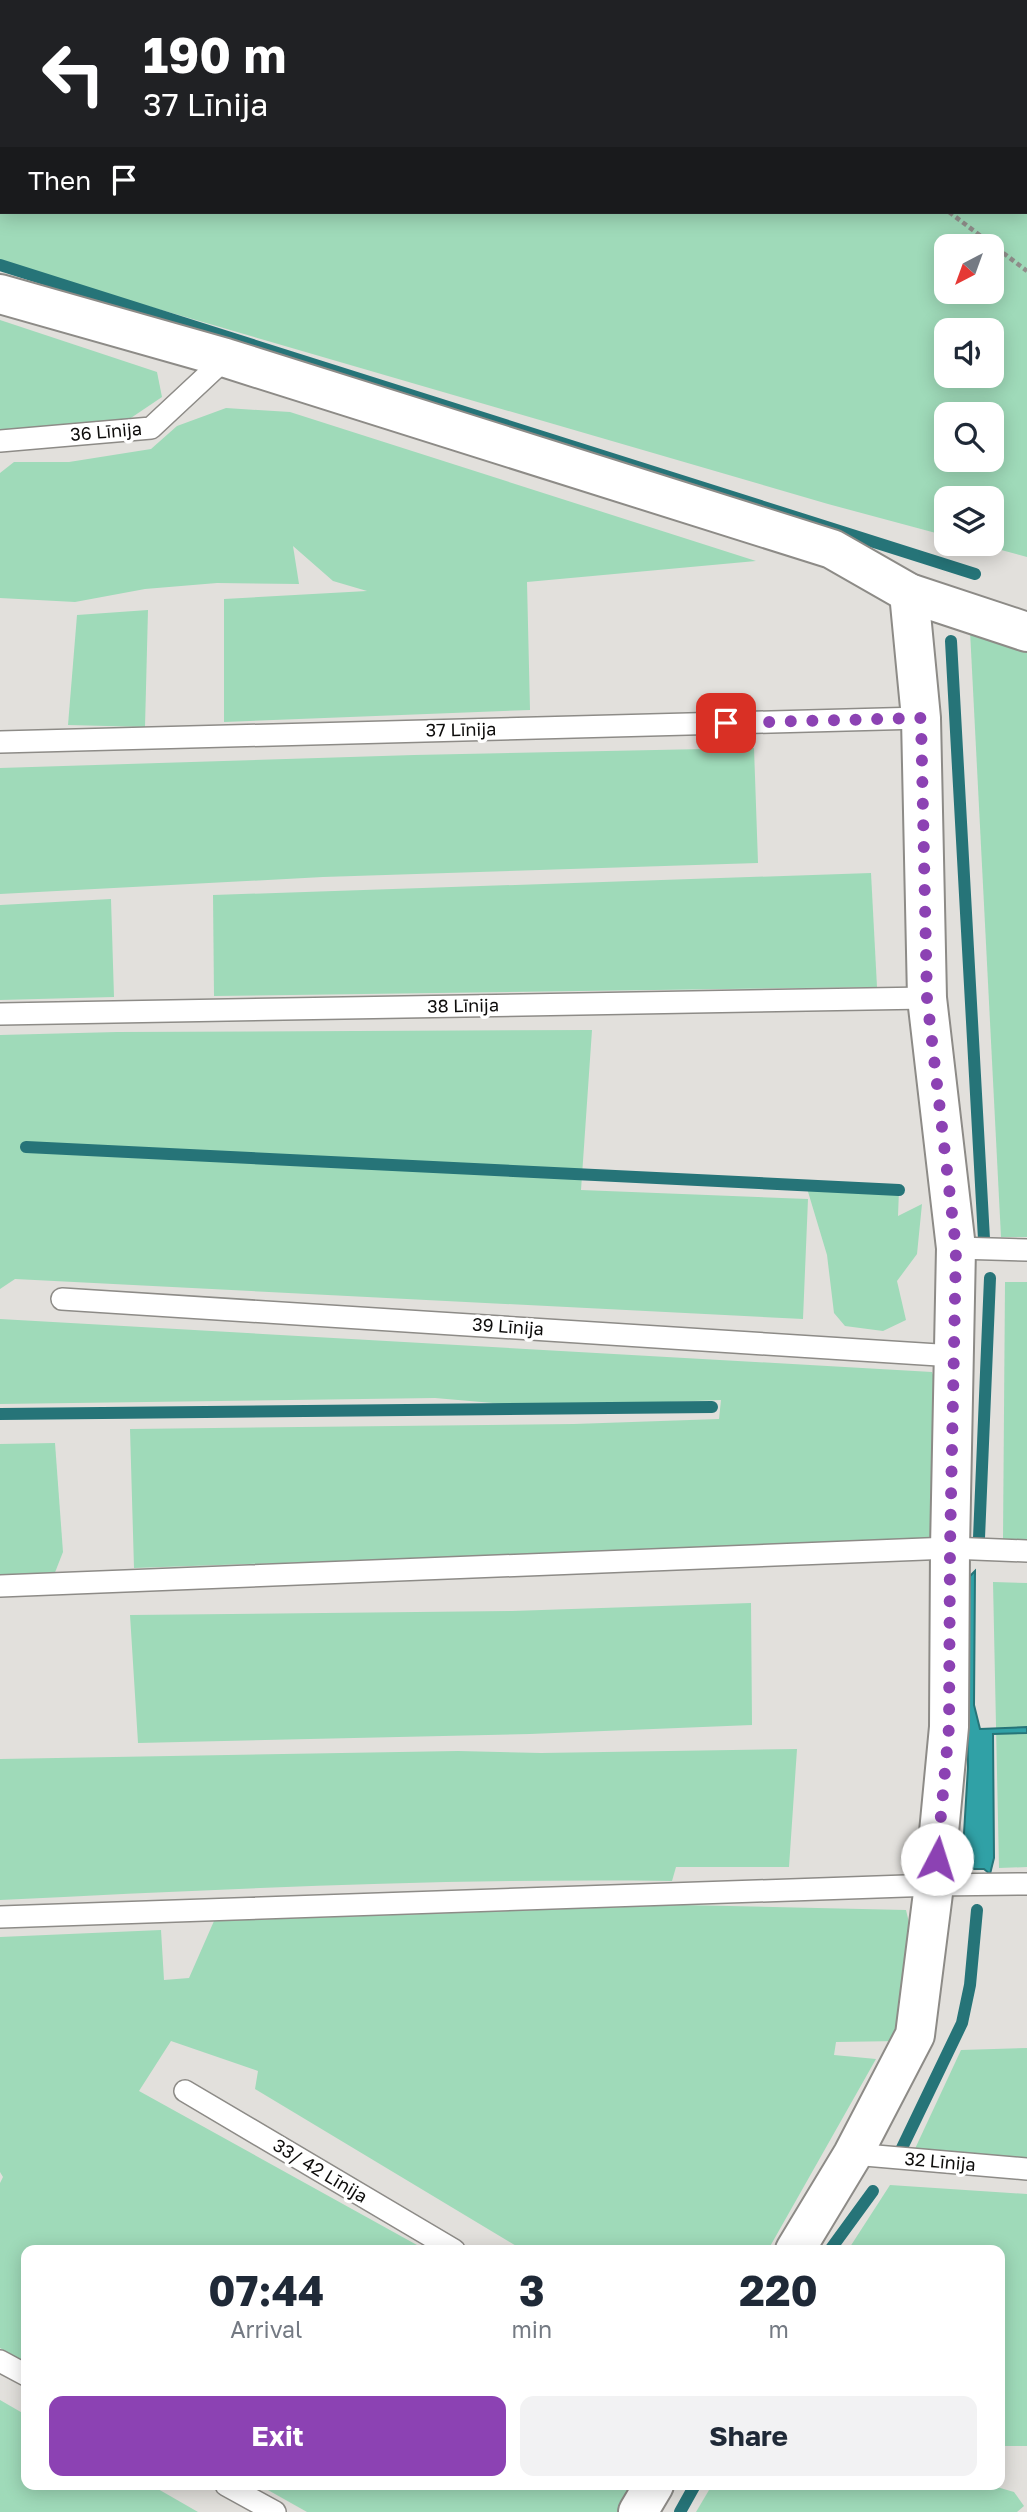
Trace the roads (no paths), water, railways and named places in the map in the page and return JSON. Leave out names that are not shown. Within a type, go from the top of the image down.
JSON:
[{"type":"street","points":[[0,293],[226,358],[832,549],[909,593],[1027,632]]},
{"type":"street","points":[[798,2245],[853,2154],[915,2035],[934,1885],[949,1727],[956,1248],[927,998],[921,718],[909,593]]},
{"type":"street","points":[[638,2512],[651,2490]]},
{"type":"lane","name":"36 Līnija","points":[[0,441],[151,428],[226,358]]},
{"type":"lane","name":"37 Līnija","points":[[0,742],[921,718]]},
{"type":"lane","name":"38 Līnija","points":[[0,1014],[927,998]]},
{"type":"lane","points":[[956,1248],[1027,1250]]},
{"type":"lane","name":"39 Līnija","points":[[62,1299],[954,1356]]},
{"type":"lane","points":[[0,1586],[950,1548],[1027,1551]]},
{"type":"lane","points":[[0,1917],[1027,1884]]},
{"type":"lane","name":"33/ 42 Līnija","points":[[185,2091],[446,2245]]},
{"type":"lane","name":"32 Līnija","points":[[853,2154],[1027,2169]]},
{"type":"lane","points":[[0,2361],[21,2372]]},
{"type":"lane","points":[[235,2490],[275,2512]]},
{"type":"water","points":[[975,1571],[974,1705],[980,1729],[1027,1727],[1027,1733],[993,1734],[994,1858],[990,1874],[984,1869],[974,1869],[969,1865],[963,1850],[968,1767],[966,1669],[970,1576]]},
{"type":"waterway","points":[[0,265],[975,574]]},
{"type":"waterway","points":[[951,641],[984,1239]]},
{"type":"waterway","points":[[26,1147],[899,1190]]},
{"type":"waterway","points":[[979,1538],[990,1278]]},
{"type":"waterway","points":[[0,1414],[712,1407]]},
{"type":"waterway","points":[[900,2152],[962,2023],[970,1985],[977,1910]]},
{"type":"waterway","points":[[834,2245],[873,2191]]},
{"type":"waterway","points":[[680,2512],[692,2490]]}]
